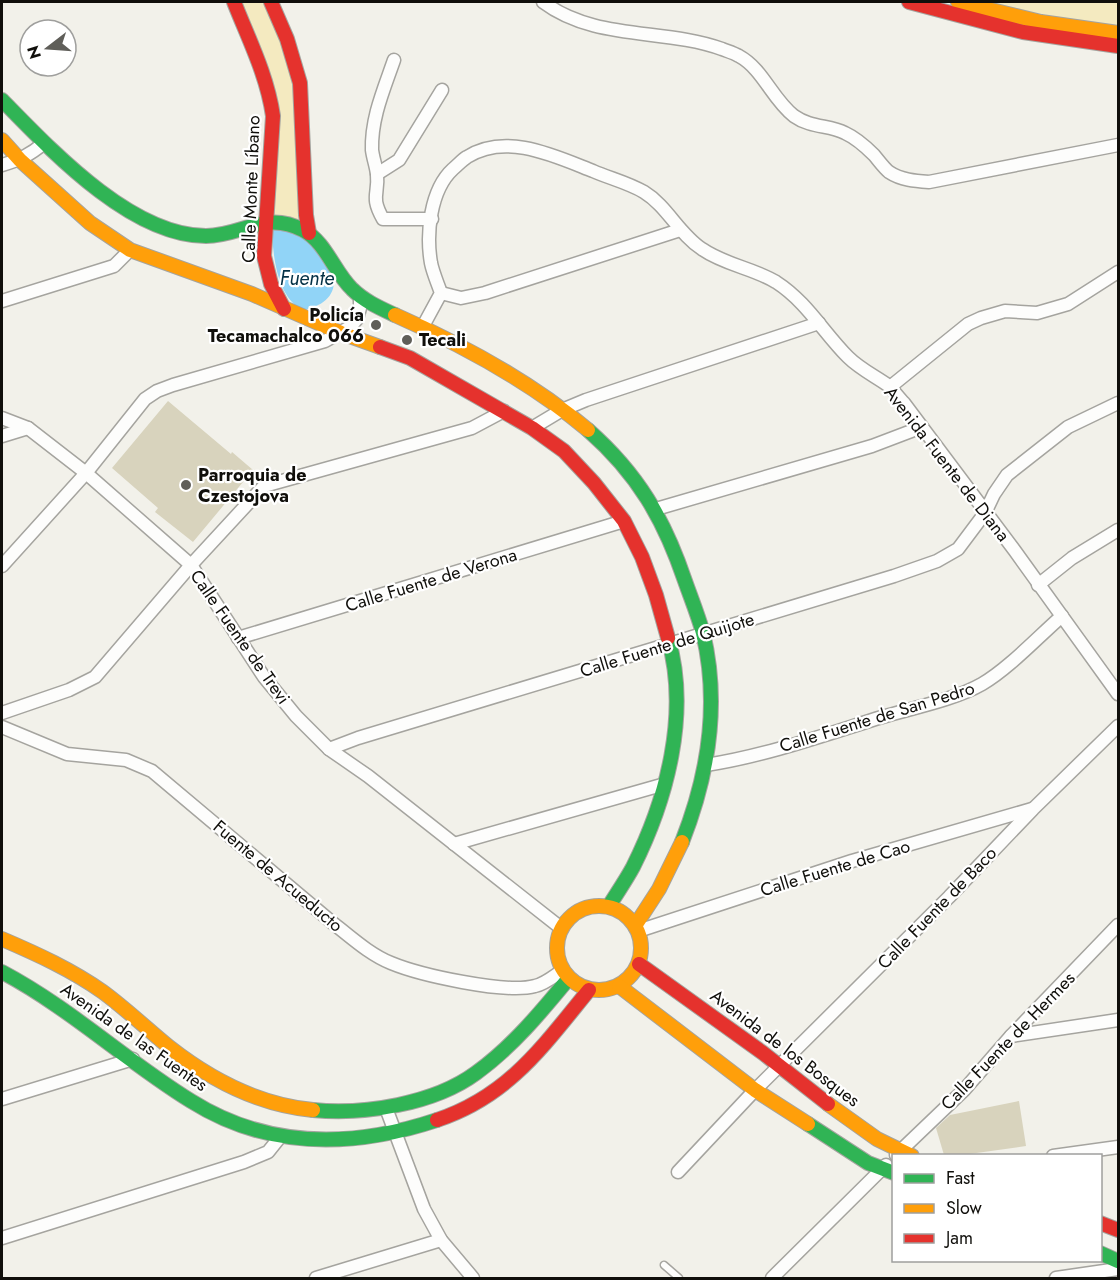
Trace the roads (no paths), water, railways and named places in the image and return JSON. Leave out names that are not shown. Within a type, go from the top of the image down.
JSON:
[{"type":"main road","name":"Calle Monte Líbano","points":[[234,2],[271,94],[273,116],[264,249],[266,271],[272,289],[284,309]]},
{"type":"main road","points":[[271,2],[300,83],[306,215],[309,233],[337,273],[360,296],[524,384],[562,410],[604,444],[636,480],[656,509],[674,551],[704,634],[710,704],[706,765],[690,816],[668,871],[637,929]]},
{"type":"main road","points":[[909,2],[1023,32],[1119,46]]},
{"type":"main road","points":[[958,2],[1033,21],[1119,33]]},
{"type":"main road","points":[[2,100],[44,143],[112,200],[176,233],[205,236],[266,220],[309,233]]},
{"type":"main road","points":[[2,140],[20,160],[90,223],[130,250],[176,264],[341,333],[410,358],[532,428],[564,451],[594,483],[624,521],[642,557],[670,644],[675,674],[674,746],[665,784],[647,837],[632,869],[609,906]]},
{"type":"main road","points":[[609,906],[619,910],[637,929],[641,953],[639,964],[631,977],[619,986],[604,991],[589,990],[578,986],[566,974],[557,950],[561,928],[576,912],[587,907],[609,906]]},
{"type":"main road","name":"Avenida de las Fuentes","points":[[2,939],[90,984],[198,1068],[241,1091],[298,1110],[328,1113],[386,1108],[428,1097],[477,1073],[519,1035],[566,974]]},
{"type":"main road","name":"Avenida de las Fuentes","points":[[2,959],[30,987],[194,1103],[233,1121],[280,1137],[303,1140],[336,1141],[394,1131],[462,1111],[494,1092],[520,1068],[589,990]]},
{"type":"main road","points":[[30,987],[29,970],[46,960]]},
{"type":"main road","name":"Avenida de los Bosques","points":[[639,964],[899,1154]]},
{"type":"main road","points":[[619,986],[755,1090],[868,1163],[888,1171]]},
{"type":"main road","points":[[1102,1223],[1119,1230]]},
{"type":"main road","points":[[1102,1253],[1119,1261]]},
{"type":"street","points":[[543,2],[581,21],[616,32],[701,42],[740,56],[758,71],[776,98],[794,116],[809,124],[844,132],[862,144],[889,172],[908,181],[929,182],[1119,145]]},
{"type":"street","points":[[394,60],[374,119],[372,152],[377,174],[374,197],[383,219],[432,219]]},
{"type":"street","points":[[377,174],[399,160],[442,90]]},
{"type":"street","points":[[2,165],[32,154],[44,143]]},
{"type":"street","name":"Avenida Fuente de Diana","points":[[441,294],[431,263],[430,235],[436,195],[449,173],[467,157],[487,148],[507,146],[531,149],[561,158],[643,192],[659,204],[700,248],[735,266],[755,271],[795,295],[859,367],[890,387],[1119,694]]},
{"type":"street","points":[[422,328],[441,294],[461,298],[485,293],[681,230]]},
{"type":"street","points":[[2,301],[114,266],[130,250]]},
{"type":"street","points":[[890,387],[968,324],[1005,311],[1037,313],[1068,304],[1119,272]]},
{"type":"street","points":[[2,566],[86,473],[145,399],[173,385],[315,345],[341,333],[357,319],[360,296]]},
{"type":"street","points":[[532,428],[562,410],[819,323]]},
{"type":"street","name":"Calle Fuente de Quijote","points":[[329,749],[358,738],[937,561],[958,549],[985,513],[1007,475],[1026,458],[1068,427],[1119,403]]},
{"type":"street","points":[[2,713],[69,690],[95,677],[191,565],[264,486],[472,428],[504,411]]},
{"type":"street","name":"Calle Fuente de Trevi","points":[[2,418],[28,428],[86,473],[191,565],[264,677],[296,717],[329,749],[561,928]]},
{"type":"street","points":[[656,509],[872,446],[922,427]]},
{"type":"street","points":[[2,436],[28,428]]},
{"type":"street","name":"Calle Fuente de Verona","points":[[238,638],[624,521]]},
{"type":"street","points":[[1038,585],[1072,558],[1119,530]]},
{"type":"street","name":"Calle Fuente de San Pedro","points":[[706,765],[727,762],[801,741],[943,699],[982,684],[1010,663],[1062,616]]},
{"type":"street","name":"Calle Fuente de Baco","points":[[678,1172],[755,1090],[941,905],[1033,808],[1119,726]]},
{"type":"street","name":"Fuente de Acueducto","points":[[2,727],[67,754],[126,760],[152,771],[334,924],[365,948],[390,962],[472,984],[524,988],[566,974]]},
{"type":"street","points":[[454,844],[665,784]]},
{"type":"street","name":"Calle Fuente de Cao","points":[[637,929],[852,861],[1033,808]]},
{"type":"street","name":"Calle Fuente de Hermes","points":[[901,1154],[1119,925]]},
{"type":"street","points":[[1011,1036],[1119,1020]]},
{"type":"street","points":[[2,1099],[133,1059]]},
{"type":"street","points":[[386,1108],[424,1209],[441,1240],[473,1278]]},
{"type":"street","points":[[2,1238],[244,1162],[268,1152],[280,1137]]},
{"type":"street","points":[[1061,1154],[1119,1147]]},
{"type":"street","name":"Calle Fuente de Hermes","points":[[772,1278],[888,1171]]},
{"type":"street","points":[[316,1278],[441,1240]]},
{"type":"street","points":[[1056,1278],[1119,1269]]},
{"type":"lane","points":[[664,1265],[679,1278]]},
{"type":"water","name":"Fuente","points":[[272,222],[310,234],[333,276],[333,290],[321,304],[302,310],[286,294],[274,258]]},
{"type":"place","name":"Policía Tecamachalco 066","points":[[376,325]]},
{"type":"place","name":"Tecali","points":[[407,340]]},
{"type":"place","name":"Parroquia de Czestojova","points":[[186,485]]}]
